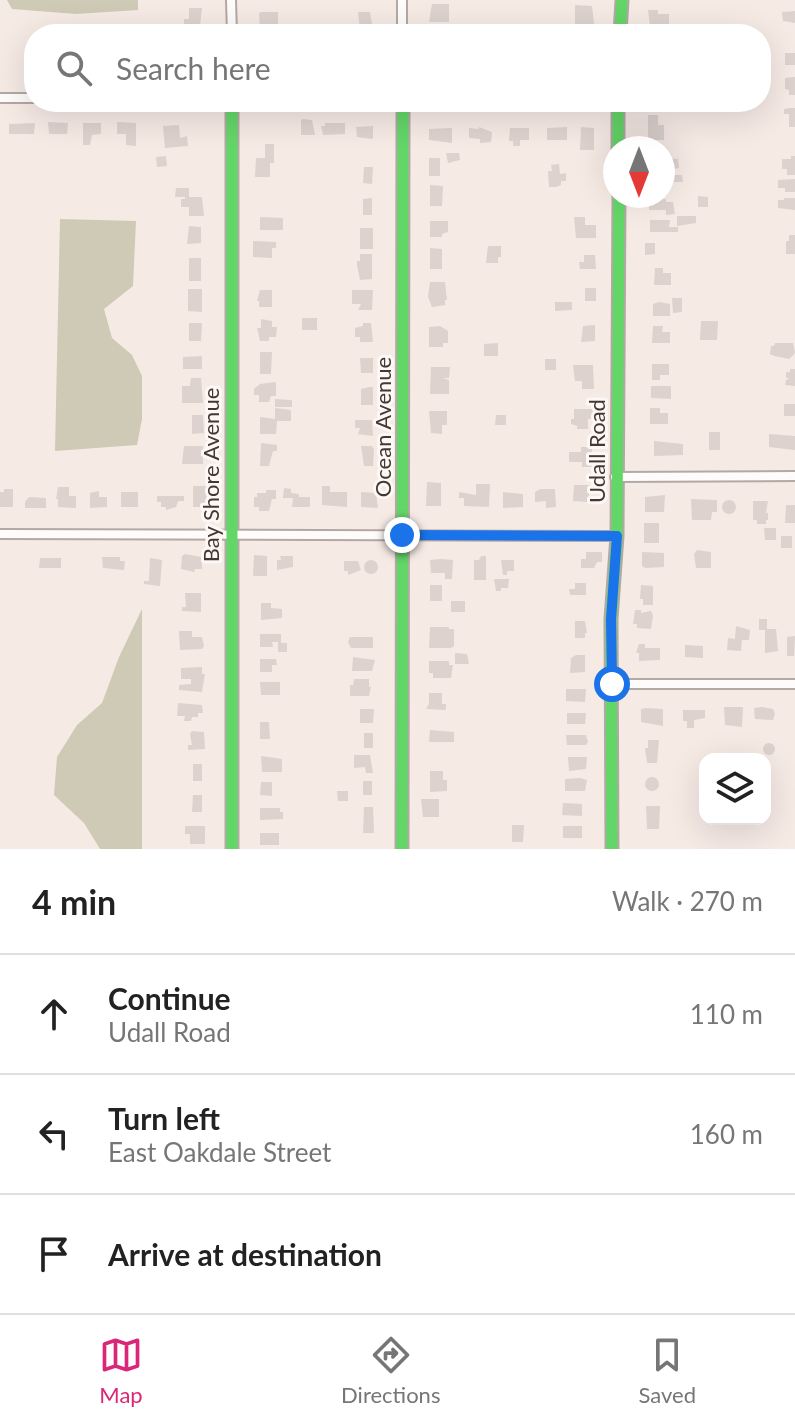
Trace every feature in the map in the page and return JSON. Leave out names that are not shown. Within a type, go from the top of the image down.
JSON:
[{"type":"street","points":[[231,0],[232,24]]},
{"type":"street","points":[[402,0],[402,24]]},
{"type":"street","points":[[621,24],[622,0]]},
{"type":"street","points":[[0,98],[24,98]]},
{"type":"street","name":"Bay Shore Avenue","points":[[232,112],[232,849]]},
{"type":"street","name":"Ocean Avenue","points":[[402,849],[403,112]]},
{"type":"street","points":[[618,112],[618,136]]},
{"type":"street","name":"Udall Road","points":[[612,849],[611,619],[617,536],[619,208]]},
{"type":"street","points":[[615,477],[795,476]]},
{"type":"street","points":[[0,534],[617,536]]},
{"type":"street","points":[[612,684],[795,684]]},
{"type":"shaded area","points":[[7,0],[138,0],[138,10],[76,14],[12,9]]},
{"type":"shaded area","points":[[60,219],[136,221],[133,286],[104,309],[112,338],[132,355],[142,376],[142,419],[137,445],[55,451]]},
{"type":"shaded area","points":[[142,609],[142,849],[100,849],[84,823],[54,795],[57,757],[77,725],[102,703]]},
{"type":"building","points":[[432,4],[449,4],[449,22],[429,22]]},
{"type":"building","points":[[575,5],[592,6],[594,24],[575,24]]},
{"type":"building","points":[[189,8],[202,8],[200,24],[184,24],[184,19],[189,19]]},
{"type":"building","points":[[648,10],[669,14],[669,24],[650,24]]},
{"type":"building","points":[[795,11],[795,23],[783,21],[782,12]]},
{"type":"building","points":[[278,12],[278,24],[260,24],[259,13]]},
{"type":"building","points":[[358,12],[370,12],[372,24],[359,24]]},
{"type":"building","points":[[785,53],[795,53],[795,65],[785,65]]},
{"type":"building","points":[[795,77],[795,95],[789,95],[789,90],[785,89],[785,78]]},
{"type":"building","points":[[795,108],[795,127],[789,127],[789,114],[784,114],[784,109]]},
{"type":"building","points":[[648,115],[658,115],[658,125],[664,125],[664,136],[648,136]]},
{"type":"building","points":[[303,119],[312,120],[315,135],[301,135]]},
{"type":"building","points":[[48,122],[68,123],[67,134],[49,134]]},
{"type":"building","points":[[117,122],[136,123],[136,146],[126,145],[126,134],[117,134]]},
{"type":"building","points":[[35,123],[34,134],[9,134],[9,124]]},
{"type":"building","points":[[83,123],[101,123],[101,134],[92,135],[90,145],[83,145]]},
{"type":"building","points":[[325,123],[345,123],[345,134],[323,135],[321,126]]},
{"type":"building","points":[[179,125],[180,138],[187,136],[188,146],[165,148],[163,126]]},
{"type":"building","points":[[373,126],[373,139],[357,137],[356,127]]},
{"type":"building","points":[[479,127],[492,132],[491,142],[480,143],[480,139],[469,138],[469,128]]},
{"type":"building","points":[[567,127],[567,140],[547,140],[547,128]]},
{"type":"building","points":[[581,127],[594,128],[594,150],[580,150]]},
{"type":"building","points":[[452,128],[452,143],[429,140],[429,129]]},
{"type":"building","points":[[510,128],[529,128],[529,140],[520,140],[520,146],[513,146],[513,141],[509,141]]},
{"type":"building","points":[[265,144],[274,144],[270,177],[255,177],[256,158],[265,158]]},
{"type":"building","points":[[446,153],[459,153],[460,160],[448,163]]},
{"type":"building","points":[[166,156],[167,166],[157,167],[156,157]]},
{"type":"building","points":[[795,156],[795,175],[787,175],[787,169],[782,169],[782,159],[791,159]]},
{"type":"building","points":[[429,158],[440,158],[440,176],[429,176]]},
{"type":"building","points":[[559,164],[560,174],[566,173],[566,181],[549,187],[548,171],[552,171],[551,165]]},
{"type":"building","points":[[364,167],[373,167],[372,184],[363,183]]},
{"type":"building","points":[[675,175],[682,175],[683,182],[675,182]]},
{"type":"building","points":[[795,179],[795,192],[778,188],[778,180]]},
{"type":"building","points":[[430,185],[443,186],[442,206],[430,206]]},
{"type":"building","points":[[176,188],[189,188],[189,197],[202,197],[204,216],[189,216],[189,207],[181,207],[181,199],[185,197],[175,197]]},
{"type":"building","points":[[698,196],[708,197],[708,207],[698,207]]},
{"type":"building","points":[[372,198],[372,215],[363,215],[363,199]]},
{"type":"building","points":[[795,198],[795,210],[778,208],[778,200]]},
{"type":"building","points":[[674,208],[675,214],[666,215],[666,210],[649,210]]},
{"type":"building","points":[[677,216],[696,216],[696,223],[677,226]]},
{"type":"building","points":[[260,217],[283,218],[283,230],[260,230]]},
{"type":"building","points":[[574,217],[585,217],[585,225],[596,225],[596,238],[576,238]]},
{"type":"building","points":[[650,220],[670,220],[669,227],[678,227],[678,232],[650,232]]},
{"type":"building","points":[[430,221],[448,221],[448,232],[442,237],[430,237]]},
{"type":"building","points":[[189,226],[201,227],[201,243],[187,244]]},
{"type":"building","points":[[360,228],[373,228],[373,249],[360,249]]},
{"type":"building","points":[[789,235],[795,235],[795,254],[786,254]]},
{"type":"building","points":[[253,241],[276,242],[276,248],[272,248],[272,258],[253,257]]},
{"type":"building","points":[[645,243],[655,243],[655,254],[645,255]]},
{"type":"building","points":[[488,246],[501,246],[498,263],[486,263]]},
{"type":"building","points":[[430,248],[442,249],[442,269],[430,269]]},
{"type":"building","points":[[360,254],[372,254],[372,279],[360,280],[357,261],[360,261]]},
{"type":"building","points":[[584,255],[595,255],[596,269],[580,269],[579,262],[584,262]]},
{"type":"building","points":[[189,258],[201,258],[201,281],[189,281]]},
{"type":"building","points":[[655,268],[671,273],[671,285],[654,285]]},
{"type":"building","points":[[430,282],[445,282],[445,305],[432,307],[428,297]]},
{"type":"building","points":[[585,288],[596,288],[596,301],[585,301]]},
{"type":"building","points":[[188,289],[202,289],[202,312],[188,311]]},
{"type":"building","points":[[260,290],[272,290],[272,307],[259,307]]},
{"type":"building","points":[[352,290],[373,290],[372,310],[358,310],[361,304],[352,304]]},
{"type":"building","points":[[672,298],[682,298],[682,312],[673,313]]},
{"type":"building","points":[[555,302],[572,302],[572,310],[555,311]]},
{"type":"building","points":[[653,304],[670,304],[670,316],[653,316]]},
{"type":"building","points":[[302,318],[317,318],[317,330],[302,330]]},
{"type":"building","points":[[261,319],[272,321],[272,327],[277,327],[276,337],[260,341],[257,328],[261,328]]},
{"type":"building","points":[[701,321],[718,321],[717,340],[700,340]]},
{"type":"building","points":[[189,323],[202,323],[201,341],[189,341]]},
{"type":"building","points":[[363,323],[371,323],[373,342],[360,342],[360,337],[355,337],[355,328],[363,326]]},
{"type":"building","points":[[595,325],[595,341],[581,342],[583,326]]},
{"type":"building","points":[[440,326],[448,331],[448,343],[443,343],[443,347],[429,347],[429,327]]},
{"type":"building","points":[[653,326],[663,326],[662,332],[670,332],[670,343],[652,343]]},
{"type":"building","points":[[498,343],[498,356],[484,356],[484,344]]},
{"type":"building","points":[[775,343],[793,343],[795,353],[789,359],[770,354],[771,346]]},
{"type":"building","points":[[260,352],[272,352],[271,374],[260,374]]},
{"type":"building","points":[[202,356],[202,369],[183,369],[183,357]]},
{"type":"building","points":[[360,358],[373,358],[373,373],[361,373]]},
{"type":"building","points":[[545,359],[556,359],[556,370],[545,370]]},
{"type":"building","points":[[652,364],[669,364],[669,375],[660,375],[660,380],[652,380]]},
{"type":"building","points":[[573,365],[593,365],[594,389],[582,389],[582,381],[575,381]]},
{"type":"building","points":[[431,367],[450,367],[449,378],[443,378],[449,380],[449,394],[430,394]]},
{"type":"building","points":[[795,369],[795,386],[785,385],[790,378],[786,378],[786,372]]},
{"type":"building","points":[[191,378],[201,378],[203,403],[182,403],[182,386],[190,386]]},
{"type":"building","points":[[276,382],[276,396],[271,396],[269,402],[259,402],[259,395],[254,395],[254,389],[260,384]]},
{"type":"building","points":[[651,386],[671,386],[671,399],[651,398]]},
{"type":"building","points":[[373,387],[373,405],[361,405],[361,389]]},
{"type":"building","points":[[275,399],[292,400],[292,407],[275,407]]},
{"type":"building","points":[[784,404],[795,404],[795,416],[784,416]]},
{"type":"building","points":[[275,408],[291,410],[291,421],[277,421],[276,434],[260,434],[260,417],[275,419]]},
{"type":"building","points":[[650,408],[660,408],[660,413],[668,413],[668,424],[650,424]]},
{"type":"building","points":[[574,409],[593,409],[593,419],[588,419],[588,429],[577,429],[571,424]]},
{"type":"building","points":[[429,411],[447,411],[447,425],[442,425],[442,434],[431,433]]},
{"type":"building","points":[[192,415],[203,415],[204,433],[192,434]]},
{"type":"building","points":[[496,415],[506,415],[506,425],[495,425]]},
{"type":"building","points":[[355,420],[372,420],[373,436],[358,434],[360,428],[355,428]]},
{"type":"building","points":[[709,432],[720,432],[720,450],[709,450]]},
{"type":"building","points":[[769,434],[795,436],[795,450],[769,447]]},
{"type":"building","points":[[654,441],[683,444],[683,455],[654,456]]},
{"type":"building","points":[[261,443],[277,445],[269,466],[260,466]]},
{"type":"building","points":[[184,446],[203,446],[203,464],[182,464]]},
{"type":"building","points":[[361,446],[372,446],[374,449],[373,466],[364,466]]},
{"type":"building","points":[[581,447],[592,447],[592,467],[582,467],[582,462],[569,462],[569,452],[581,452]]},
{"type":"building","points":[[427,482],[441,483],[441,506],[426,506]]},
{"type":"building","points":[[476,484],[490,484],[489,507],[464,506],[464,498],[459,498],[459,492],[476,495]]},
{"type":"building","points":[[574,485],[589,485],[589,502],[573,501]]},
{"type":"building","points":[[193,486],[207,486],[206,507],[193,507]]},
{"type":"building","points":[[322,486],[330,486],[330,492],[347,492],[347,507],[322,505]]},
{"type":"building","points":[[58,487],[69,487],[69,496],[76,496],[76,508],[58,507]]},
{"type":"building","points":[[284,488],[291,489],[291,493],[299,494],[299,497],[310,497],[310,507],[292,507],[293,498],[283,498]]},
{"type":"building","points":[[13,489],[13,507],[0,507],[0,492]]},
{"type":"building","points":[[555,489],[556,507],[546,508],[546,501],[535,502],[535,492]]},
{"type":"building","points":[[266,490],[276,490],[276,499],[272,499],[269,511],[259,511],[259,507],[254,507],[254,497],[257,493],[266,493]]},
{"type":"building","points":[[99,491],[99,497],[107,497],[107,507],[90,508],[90,493]]},
{"type":"building","points":[[121,492],[138,492],[138,507],[121,507]]},
{"type":"building","points":[[361,492],[376,493],[378,508],[361,507]]},
{"type":"building","points":[[503,492],[523,494],[523,507],[503,508]]},
{"type":"building","points":[[665,495],[664,512],[645,512],[645,497]]},
{"type":"building","points":[[157,496],[184,496],[184,501],[178,501],[176,507],[166,510],[166,507],[161,507],[161,502],[157,502]]},
{"type":"building","points":[[29,497],[46,498],[46,508],[25,508]]},
{"type":"building","points":[[691,499],[717,500],[717,512],[712,512],[711,520],[692,520]]},
{"type":"building","points":[[729,500],[736,507],[729,514],[722,507]]},
{"type":"building","points":[[753,501],[768,501],[766,524],[757,524],[757,520],[753,520]]},
{"type":"building","points":[[786,505],[795,505],[795,523],[785,523]]},
{"type":"building","points":[[644,523],[659,523],[659,543],[644,543]]},
{"type":"building","points":[[764,528],[776,528],[776,540],[765,540]]},
{"type":"building","points":[[781,536],[792,536],[792,548],[781,548]]},
{"type":"building","points":[[697,550],[711,552],[711,568],[696,568],[694,554]]},
{"type":"building","points":[[586,552],[602,552],[602,562],[597,562],[594,568],[581,568],[581,559],[586,559]]},
{"type":"building","points":[[642,552],[664,553],[664,567],[642,566]]},
{"type":"building","points":[[185,554],[202,557],[202,569],[195,569],[194,572],[181,569]]},
{"type":"building","points":[[254,555],[267,556],[267,576],[253,576]]},
{"type":"building","points":[[280,556],[293,556],[293,567],[277,570]]},
{"type":"building","points":[[481,556],[486,556],[486,580],[474,580],[474,560],[479,560]]},
{"type":"building","points":[[102,557],[120,557],[120,561],[125,561],[124,570],[103,568]]},
{"type":"building","points":[[40,558],[61,558],[61,568],[39,568]]},
{"type":"building","points":[[150,558],[162,560],[160,586],[144,584],[144,581],[149,581]]},
{"type":"building","points":[[371,560],[378,567],[371,574],[364,567]]},
{"type":"building","points":[[430,560],[453,560],[452,579],[445,579],[445,573],[431,573]]},
{"type":"building","points":[[501,560],[514,560],[514,571],[503,575]]},
{"type":"building","points":[[344,561],[358,561],[361,570],[348,575],[348,571],[344,571]]},
{"type":"building","points":[[494,579],[509,579],[508,588],[496,591]]},
{"type":"building","points":[[575,583],[586,583],[586,595],[570,595],[569,589],[575,589]]},
{"type":"building","points":[[430,585],[442,585],[442,601],[430,601]]},
{"type":"building","points":[[641,585],[653,586],[653,605],[643,605]]},
{"type":"building","points":[[185,593],[201,593],[201,612],[182,611],[182,607],[186,607]]},
{"type":"building","points":[[451,601],[465,601],[465,612],[451,612]]},
{"type":"building","points":[[261,603],[271,603],[271,608],[282,609],[282,618],[261,620]]},
{"type":"building","points":[[635,610],[641,610],[641,613],[651,611],[651,629],[637,628],[637,624],[633,624]]},
{"type":"building","points":[[759,619],[767,619],[767,629],[776,629],[778,651],[765,653],[765,630],[759,630]]},
{"type":"building","points":[[575,621],[585,621],[585,638],[575,638]]},
{"type":"building","points":[[736,626],[750,630],[749,640],[742,640],[741,651],[727,650],[728,638],[735,639]]},
{"type":"building","points":[[430,627],[454,629],[454,646],[429,648]]},
{"type":"building","points":[[179,631],[192,631],[192,637],[202,637],[202,649],[180,650]]},
{"type":"building","points":[[260,634],[281,634],[281,643],[287,643],[287,652],[278,652],[278,642],[272,642],[273,647],[260,647]]},
{"type":"building","points":[[795,636],[794,656],[787,656],[787,637]]},
{"type":"building","points":[[350,637],[373,637],[373,648],[351,648],[348,642]]},
{"type":"building","points":[[639,644],[645,644],[645,648],[660,648],[660,660],[639,661],[639,653],[636,653]]},
{"type":"building","points":[[685,645],[703,646],[703,658],[685,657]]},
{"type":"building","points":[[455,653],[467,654],[469,664],[455,664]]},
{"type":"building","points":[[585,655],[585,672],[570,673],[571,658]]},
{"type":"building","points":[[353,657],[375,660],[372,671],[352,671]]},
{"type":"building","points":[[260,659],[276,659],[277,665],[272,665],[272,672],[260,672]]},
{"type":"building","points":[[429,661],[449,661],[449,665],[453,665],[451,678],[433,678],[433,673],[429,673]]},
{"type":"building","points":[[202,667],[202,674],[205,674],[202,692],[179,690],[179,685],[191,684],[191,679],[181,679],[181,668]]},
{"type":"building","points":[[354,679],[369,679],[369,696],[350,696],[350,685],[353,685]]},
{"type":"building","points":[[260,682],[280,682],[280,695],[261,695]]},
{"type":"building","points":[[566,689],[586,689],[585,702],[566,701]]},
{"type":"building","points":[[429,693],[442,693],[442,704],[446,704],[446,710],[426,709]]},
{"type":"building","points":[[178,703],[202,705],[203,713],[192,717],[191,721],[184,721],[185,716],[177,716]]},
{"type":"building","points":[[724,707],[743,707],[742,727],[725,725]]},
{"type":"building","points":[[754,708],[773,709],[773,720],[755,719]]},
{"type":"building","points":[[360,709],[374,709],[373,723],[360,723]]},
{"type":"building","points":[[641,709],[663,709],[663,726],[641,722]]},
{"type":"building","points":[[683,710],[705,710],[705,718],[694,720],[694,728],[687,728]]},
{"type":"building","points":[[567,713],[586,713],[585,724],[567,724]]},
{"type":"building","points":[[260,722],[269,722],[270,739],[260,739]]},
{"type":"building","points":[[430,730],[454,732],[454,742],[429,742]]},
{"type":"building","points":[[192,731],[204,732],[205,749],[188,750],[188,745],[192,745]]},
{"type":"building","points":[[364,733],[373,733],[373,748],[364,748]]},
{"type":"building","points":[[566,735],[586,735],[588,742],[586,745],[567,745]]},
{"type":"building","points":[[648,740],[659,740],[657,763],[647,763],[645,748],[648,748]]},
{"type":"building","points":[[765,745],[773,745],[773,753],[765,753]]},
{"type":"building","points":[[354,755],[370,755],[373,773],[366,773],[365,767],[354,768]]},
{"type":"building","points":[[261,756],[282,759],[282,772],[262,772]]},
{"type":"building","points":[[568,757],[587,757],[586,769],[569,771]]},
{"type":"building","points":[[193,764],[202,764],[202,781],[193,781]]},
{"type":"building","points":[[430,771],[443,771],[447,791],[430,792]]},
{"type":"building","points":[[652,777],[659,784],[652,791],[645,784]]},
{"type":"building","points":[[565,779],[587,780],[585,791],[565,791]]},
{"type":"building","points":[[363,781],[372,781],[372,795],[363,795]]},
{"type":"building","points":[[261,782],[272,782],[272,796],[260,795]]},
{"type":"building","points":[[337,791],[348,791],[348,801],[338,801]]},
{"type":"building","points":[[193,795],[202,795],[202,812],[192,812]]},
{"type":"building","points":[[421,799],[439,799],[439,817],[423,817]]},
{"type":"building","points":[[563,803],[582,804],[582,816],[562,815]]},
{"type":"building","points":[[646,806],[660,806],[659,829],[647,829]]},
{"type":"building","points":[[364,807],[373,807],[374,833],[363,833]]},
{"type":"building","points":[[260,808],[280,808],[283,819],[260,820]]},
{"type":"building","points":[[512,825],[524,825],[523,842],[512,842]]},
{"type":"building","points":[[185,826],[205,826],[205,844],[190,844],[190,834],[185,834]]},
{"type":"building","points":[[563,826],[582,826],[582,838],[563,838]]},
{"type":"building","points":[[260,833],[279,833],[279,845],[260,845]]},
{"type":"traffic: fast","points":[[621,24],[622,0]]},
{"type":"traffic: fast","points":[[232,112],[232,849]]},
{"type":"traffic: fast","points":[[402,849],[403,112]]},
{"type":"traffic: fast","points":[[618,112],[618,136]]},
{"type":"traffic: fast","points":[[612,849],[611,619],[617,536],[619,208]]},
{"type":"route","points":[[402,535],[617,536],[611,619],[612,684]]}]
